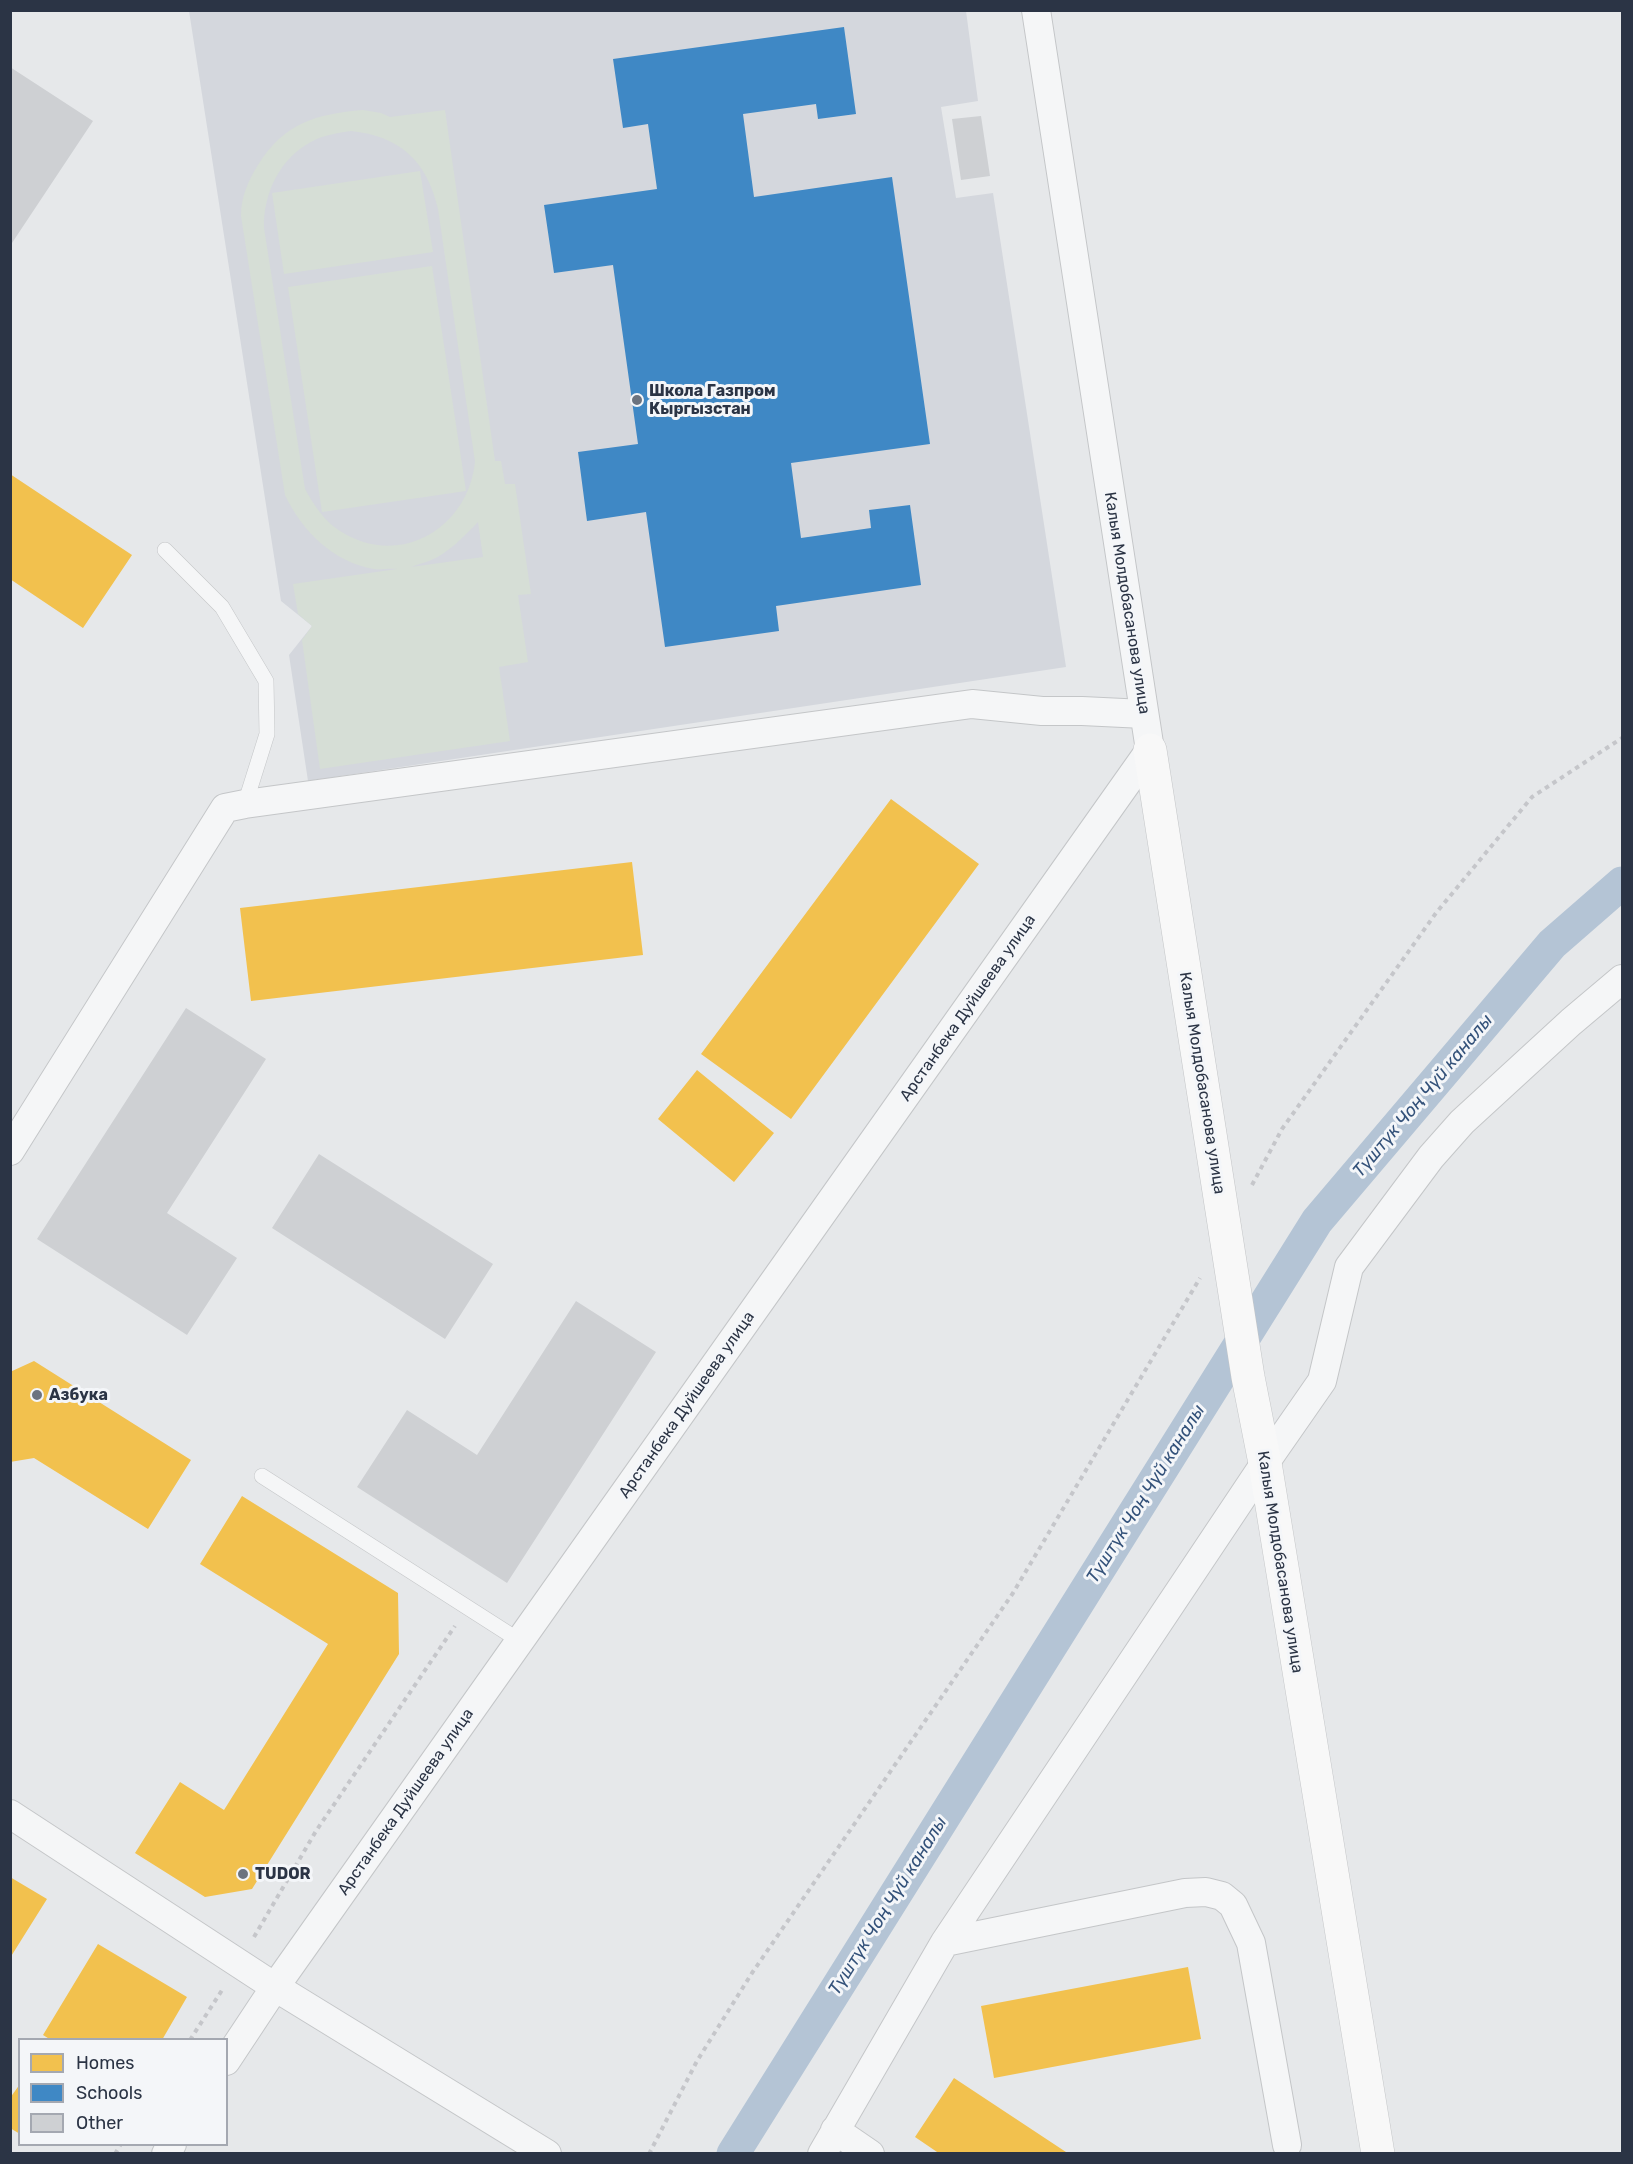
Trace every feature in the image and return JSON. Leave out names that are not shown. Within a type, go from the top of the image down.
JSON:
[{"type":"street","name":"Калыя Молдобасанова улица","points":[[1036,10],[1236,1302],[1265,1463],[1378,2154]]},
{"type":"street","points":[[10,1151],[225,808],[972,705],[1042,711],[1144,714]]},
{"type":"street","name":"Арстанбека Дуйшеева улица","points":[[228,2058],[275,1987],[1150,750]]},
{"type":"street","points":[[870,2154],[829,2142],[945,1942],[1265,1463],[1322,1382],[1349,1267],[1431,1157],[1462,1122],[1571,1022],[1623,979]]},
{"type":"street","points":[[10,1814],[275,1987],[547,2154]]},
{"type":"street","points":[[945,1942],[1185,1893],[1206,1892],[1222,1896],[1233,1905],[1251,1943],[1287,2145]]},
{"type":"lane","points":[[165,550],[222,607],[266,681],[267,734],[246,804]]},
{"type":"lane","points":[[262,1476],[520,1641]]},
{"type":"path","points":[[1248,1192],[1282,1129],[1436,914],[1532,797],[1623,738]]},
{"type":"path","points":[[650,2154],[697,2061],[752,1972],[1013,1593],[1201,1275]]},
{"type":"path","points":[[191,2038],[240,1963],[316,1831],[467,1608]]},
{"type":"shaded area","name":"Школа Газпром Кыргызстан","points":[[189,11],[966,11],[978,101],[941,107],[956,198],[993,193],[1066,667],[308,781],[289,655],[312,626],[281,601]]},
{"type":"shaded area","points":[[363,110],[390,117],[445,110],[495,461],[501,461],[505,484],[515,484],[531,594],[518,595],[528,662],[499,667],[510,741],[320,769],[302,640],[312,626],[298,614],[293,584],[397,569],[374,569],[345,560],[332,552],[320,543],[300,521],[285,495],[241,209],[251,177],[279,139],[303,123],[330,114]],"holes":[[[351,131],[368,134],[397,145],[419,165],[433,192],[438,209],[475,462],[470,486],[459,506],[445,523],[427,536],[407,544],[385,546],[362,542],[340,531],[324,518],[305,489],[264,228],[264,215],[270,190],[290,157],[316,140]],[[478,522],[483,557],[411,567],[443,554]]]},
{"type":"shaded area","points":[[420,171],[433,252],[284,274],[272,193]]},
{"type":"shaded area","points":[[432,266],[466,491],[322,512],[288,287]]},
{"type":"building: Homes","points":[[10,474],[132,555],[83,628],[10,579]]},
{"type":"building: Homes","points":[[891,799],[979,864],[791,1119],[701,1054]]},
{"type":"building: Homes","points":[[632,862],[643,955],[251,1001],[240,908]]},
{"type":"building: Homes","points":[[697,1070],[774,1133],[734,1182],[658,1119]]},
{"type":"building: Homes","points":[[34,1361],[191,1460],[148,1529],[34,1458],[10,1462],[10,1372]]},
{"type":"building: Homes","points":[[242,1496],[398,1593],[399,1654],[252,1889],[205,1897],[135,1853],[180,1782],[224,1810],[328,1644],[200,1564]]},
{"type":"building: Homes","points":[[10,1877],[47,1899],[10,1958]]},
{"type":"building: Homes","points":[[98,1944],[187,1997],[163,2038],[48,2038],[43,2035]]},
{"type":"building: Homes","points":[[1188,1967],[1201,2039],[994,2078],[981,2006]]},
{"type":"building: Homes","points":[[954,2078],[1069,2154],[940,2154],[915,2137]]},
{"type":"building: Homes","points":[[18,2087],[18,2133],[10,2128],[10,2098]]},
{"type":"building: Schools","points":[[844,27],[856,114],[818,119],[816,104],[743,114],[754,197],[892,177],[930,444],[791,463],[801,538],[871,528],[869,510],[910,505],[921,585],[776,606],[779,631],[665,647],[646,512],[587,521],[578,452],[638,444],[613,265],[554,273],[544,205],[657,189],[648,124],[623,128],[613,59]]},
{"type":"building: Other","points":[[10,67],[93,121],[12,243],[10,242]]},
{"type":"building: Other","points":[[981,116],[990,176],[961,180],[952,119]]},
{"type":"building: Other","points":[[186,1008],[266,1059],[167,1213],[237,1258],[187,1335],[37,1239]]},
{"type":"building: Other","points":[[319,1154],[493,1264],[445,1339],[272,1228]]},
{"type":"building: Other","points":[[576,1301],[656,1352],[507,1583],[357,1487],[407,1410],[477,1455]]},
{"type":"waterway","name":"Түштүк Чоң Чүй каналы","points":[[733,2154],[1317,1221],[1552,944],[1622,883]]},
{"type":"place","name":"Школа Газпром Кыргызстан","points":[[637,400]]},
{"type":"place","name":"Азбука","points":[[37,1395]]},
{"type":"place","name":"TUDOR","points":[[243,1874]]}]
